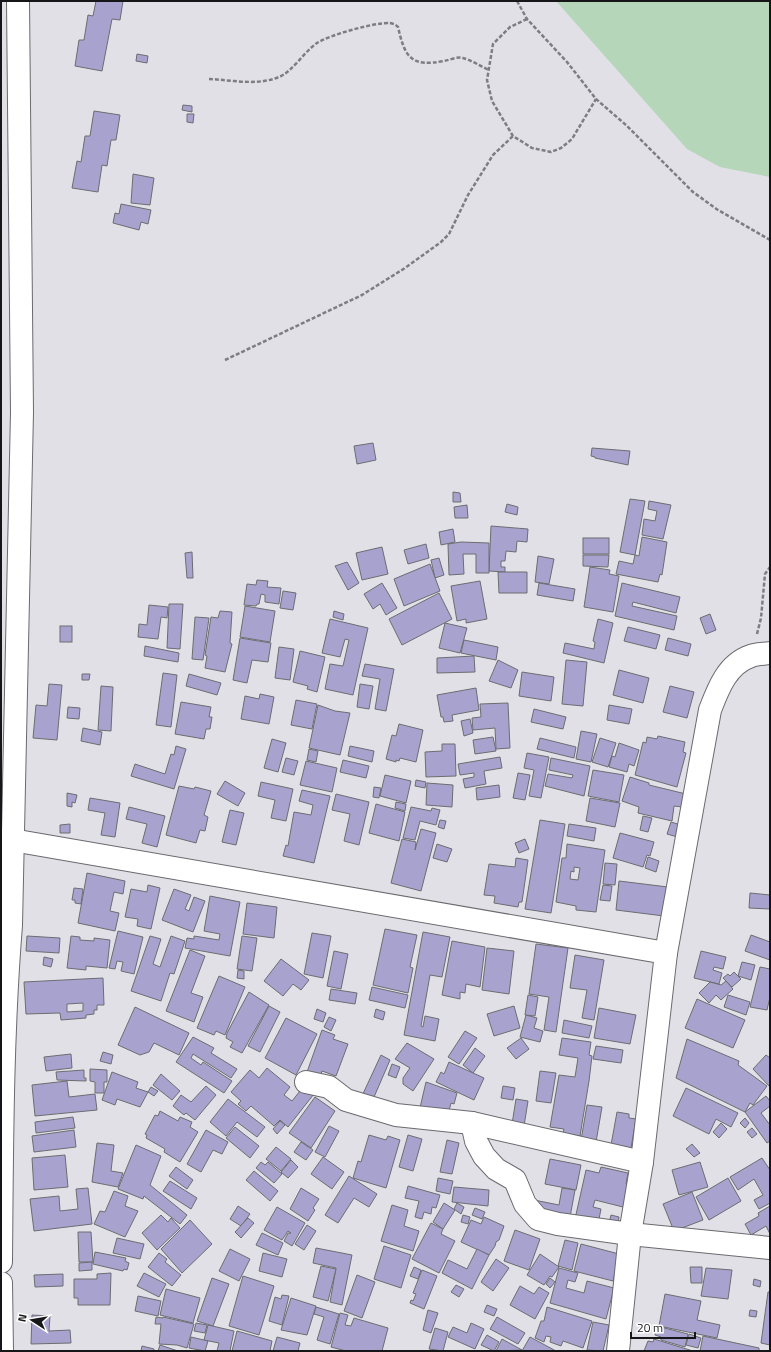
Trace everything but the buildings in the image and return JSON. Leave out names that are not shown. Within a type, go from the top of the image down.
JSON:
[{"type":"street","points":[[1,1262],[1,1099],[5,1005],[6,925],[12,840],[22,404],[22,315],[10,91],[18,1]]},
{"type":"street","points":[[618,1351],[630,1234],[642,1162],[666,953],[710,710],[719,687],[727,674],[738,663],[761,654]]},
{"type":"street","points":[[12,840],[666,953]]},
{"type":"street","points":[[306,1082],[329,1087],[346,1100],[396,1115],[472,1123],[642,1162]]},
{"type":"street","points":[[472,1123],[476,1141],[484,1156],[496,1169],[515,1180],[525,1204],[538,1219],[558,1224],[630,1234],[770,1248]]},
{"type":"street","points":[[1,1282],[2,1351]]},
{"type":"path","points":[[517,1],[527,19],[567,62],[596,99],[626,125],[693,192],[718,210],[770,240]]},
{"type":"path","points":[[527,19],[510,27],[493,44],[488,70],[487,80],[492,101],[513,136],[532,148],[551,152],[560,148],[572,139],[596,99]]},
{"type":"path","points":[[209,79],[258,83],[279,77],[289,70],[297,60],[317,43],[350,31],[389,23],[398,27],[401,41],[408,57],[416,61],[426,63],[462,57],[488,70]]},
{"type":"path","points":[[225,360],[362,295],[405,268],[441,242],[449,234],[468,195],[493,155],[513,136]]},
{"type":"path","points":[[761,654],[761,618],[765,574],[770,567]]},
{"type":"green space","points":[[556,1],[770,1],[770,177],[720,167],[687,149]]}]
